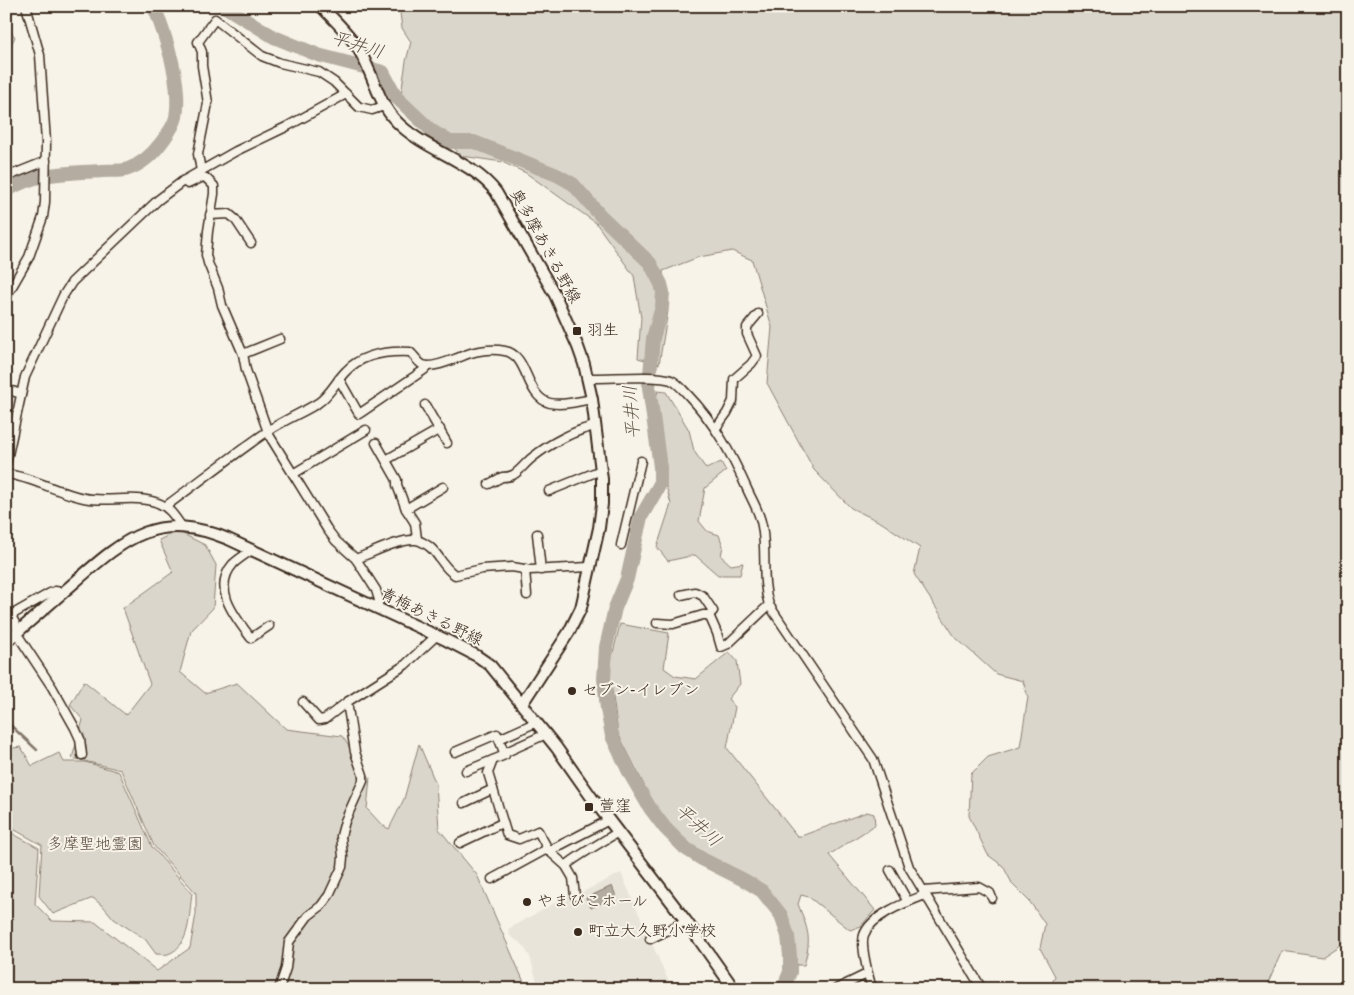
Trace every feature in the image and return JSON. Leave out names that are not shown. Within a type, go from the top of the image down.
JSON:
[{"type":"main road","name":"奥多摩あきる野線","points":[[321,6],[344,30],[362,56],[381,101],[406,130],[423,142],[469,167],[496,192],[568,321],[588,378],[601,470],[601,516],[585,592],[575,622],[522,704]]},
{"type":"main road","name":"青梅あきる野線","points":[[6,642],[106,555],[130,539],[153,530],[182,527],[210,532],[252,550],[472,653],[486,662],[537,722],[686,921],[734,989]]},
{"type":"street","points":[[6,297],[30,257],[43,217],[45,189],[46,142],[40,55],[26,6]]},
{"type":"street","points":[[201,171],[198,154],[208,103],[202,66],[202,52],[198,42],[215,19],[262,56],[319,72],[334,82],[359,107],[372,110],[381,101]]},
{"type":"street","points":[[6,464],[21,394],[30,364],[63,296],[72,282],[158,200],[183,181],[236,151],[286,127],[346,94]]},
{"type":"street","points":[[6,177],[46,163]]},
{"type":"street","points":[[183,181],[188,184],[202,177],[206,178],[214,186],[206,255],[222,305],[244,354],[246,370],[267,431],[327,529],[336,541],[356,559],[376,590],[379,600],[377,608]]},
{"type":"street","points":[[210,215],[229,214],[235,219],[251,243]]},
{"type":"street","points":[[716,428],[728,413],[733,401],[734,379],[757,356],[747,334],[747,327],[758,314]]},
{"type":"street","points":[[244,354],[280,339]]},
{"type":"street","points":[[166,506],[267,431],[319,402],[347,370],[357,363],[371,356],[389,351],[410,352],[418,362],[427,366],[482,351],[506,351],[512,353],[518,360],[537,395],[543,400],[552,404],[592,399]]},
{"type":"street","points":[[339,380],[359,414],[424,370],[427,366]]},
{"type":"street","points":[[588,378],[659,378],[670,380],[677,384],[702,410],[716,428],[729,450],[760,516],[764,536],[766,594],[769,605],[873,759],[909,867],[982,989]]},
{"type":"street","points":[[6,389],[21,394]]},
{"type":"street","points":[[425,405],[447,443]]},
{"type":"street","points":[[489,484],[502,476],[507,478],[513,475],[533,457],[551,445],[586,428],[596,426]]},
{"type":"street","points":[[386,460],[440,429]]},
{"type":"street","points":[[292,474],[366,430]]},
{"type":"street","points":[[376,443],[397,480],[406,509],[415,523],[416,540]]},
{"type":"street","points":[[621,545],[641,460]]},
{"type":"street","points":[[549,491],[601,470]]},
{"type":"street","points":[[6,474],[84,498],[103,500],[134,499],[156,502],[166,506],[182,527]]},
{"type":"street","points":[[406,509],[443,487]]},
{"type":"street","points":[[537,534],[541,570]]},
{"type":"street","points":[[356,559],[398,542],[416,540],[430,548],[439,557],[446,569],[455,575],[482,569],[512,566],[541,570],[590,567]]},
{"type":"street","points":[[252,550],[235,562],[229,570],[225,584],[226,601],[250,638],[269,626]]},
{"type":"street","points":[[525,569],[527,595]]},
{"type":"street","points":[[9,617],[55,590],[63,592]]},
{"type":"street","points":[[657,622],[673,624],[709,615],[713,611],[703,596],[695,592],[681,595]]},
{"type":"street","points":[[709,615],[721,647],[728,644],[769,605]]},
{"type":"street","points":[[6,606],[19,637],[70,717],[80,739],[82,755]]},
{"type":"street","points":[[303,702],[319,720],[325,719],[347,702],[405,665],[436,636]]},
{"type":"street","points":[[279,989],[286,968],[289,942],[308,916],[325,901],[342,868],[341,836],[345,821],[363,781],[363,775],[355,752],[347,702]]},
{"type":"street","points":[[499,739],[537,722]]},
{"type":"street","points":[[455,752],[497,734],[504,753]]},
{"type":"street","points":[[466,771],[505,755],[504,753],[546,734]]},
{"type":"street","points":[[493,760],[488,773],[507,835],[519,839],[538,831],[548,850],[566,866],[572,878],[575,896]]},
{"type":"street","points":[[464,803],[493,789]]},
{"type":"street","points":[[492,879],[609,820]]},
{"type":"street","points":[[460,843],[502,823]]},
{"type":"street","points":[[566,866],[569,861],[618,832]]},
{"type":"street","points":[[890,870],[908,902]]},
{"type":"street","points":[[872,989],[867,974],[863,936],[886,912],[924,893],[979,887],[990,893],[992,898]]},
{"type":"street","points":[[650,939],[686,921]]},
{"type":"street","points":[[836,989],[867,974]]},
{"type":"shaded area","name":"町立大久野小学校","points":[[621,873],[672,989],[539,989],[530,957],[522,944],[510,936],[508,929],[571,894],[572,897]]},
{"type":"shaded area","points":[[612,886],[616,896],[591,908],[586,898]]},
{"type":"green space","points":[[399,6],[1348,6],[1348,937],[1322,957],[1282,951],[1265,989],[1050,989],[1055,976],[1040,948],[1045,924],[1030,902],[1013,885],[1003,866],[988,855],[969,816],[971,774],[988,757],[1020,747],[1028,697],[1023,681],[996,674],[955,637],[914,574],[920,548],[882,523],[851,508],[814,470],[767,383],[772,327],[752,260],[732,251],[699,257],[663,271],[668,311],[659,364],[638,358],[641,318],[634,276],[596,223],[526,173],[502,162],[462,156],[401,95],[411,42],[402,28]]},
{"type":"green space","points":[[6,25],[15,37],[6,55]]},
{"type":"green space","points":[[658,391],[666,392],[689,430],[694,451],[706,469],[721,462],[726,471],[705,488],[699,521],[707,531],[719,535],[723,546],[721,556],[731,565],[743,563],[740,575],[718,575],[695,555],[668,561],[657,547],[671,504],[662,472],[656,397]]},
{"type":"green space","points":[[177,531],[205,545],[216,565],[213,608],[191,631],[180,672],[205,693],[237,683],[286,729],[342,736],[370,778],[367,809],[382,825],[389,829],[404,799],[419,744],[436,784],[439,829],[477,875],[527,989],[6,989],[6,830],[39,848],[35,904],[52,921],[95,922],[157,971],[190,948],[196,914],[196,893],[154,846],[121,770],[72,758],[83,720],[70,705],[84,681],[126,715],[150,684],[123,608],[173,572],[159,540]]},
{"type":"green space","points":[[620,624],[669,633],[664,668],[675,676],[696,679],[729,652],[737,661],[740,684],[728,699],[735,707],[727,748],[797,836],[867,812],[874,814],[875,825],[829,855],[875,910],[861,926],[850,930],[809,897],[801,895],[798,904],[808,934],[808,947],[804,965],[797,965],[788,919],[754,884],[693,846],[660,817],[618,733],[609,669]]},
{"type":"green space","name":"多摩聖地霊園","points":[[21,747],[32,766],[59,753],[64,762],[85,762],[119,772],[152,847],[192,893],[188,928],[181,944],[176,950],[167,954],[156,954],[145,939],[114,919],[93,898],[53,914],[39,896],[42,845],[6,825],[6,749]]},
{"type":"waterway","points":[[6,191],[28,180],[40,177],[77,172],[125,170],[142,162],[158,147],[174,124],[177,90],[172,61],[154,6]]},
{"type":"waterway","name":"平井川","points":[[224,6],[274,37],[318,55],[383,72],[397,98],[432,131],[450,142],[474,142],[557,175],[573,184],[600,215],[650,263],[663,292],[662,307],[653,338],[649,387],[660,467],[660,484],[641,517],[627,579],[615,608],[606,647],[604,679],[607,709],[612,736],[630,774],[650,808],[665,828],[685,848],[762,891],[781,915],[788,936],[790,956],[790,972],[781,989]]},
{"type":"waterway","points":[[6,721],[37,750]]},
{"type":"place","name":"羽生","points":[[577,331]]},
{"type":"place","name":"セブン-イレブン","points":[[572,691]]},
{"type":"place","name":"萱窪","points":[[589,807]]},
{"type":"place","name":"やまびこホール","points":[[527,902]]},
{"type":"place","name":"町立大久野小学校","points":[[578,932]]}]
